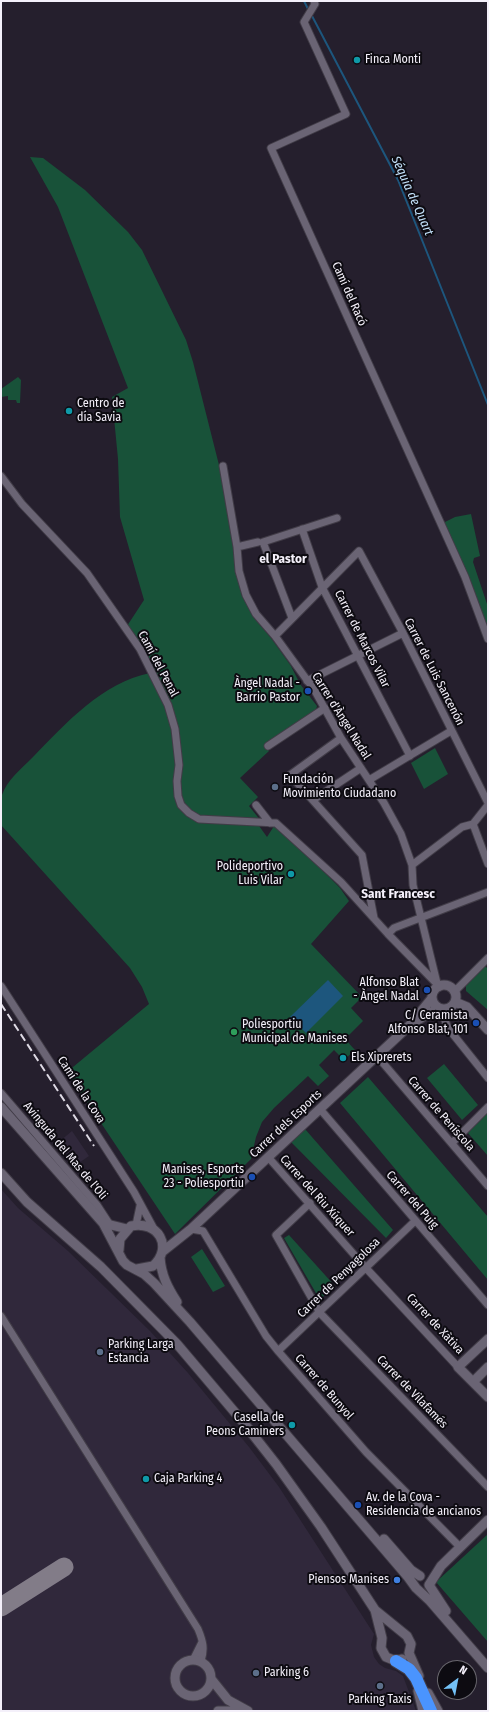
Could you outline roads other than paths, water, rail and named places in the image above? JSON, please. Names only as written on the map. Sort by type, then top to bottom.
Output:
[{"type":"highway","points":[[396,1661],[409,1669],[416,1678],[431,1711]]},
{"type":"main road","points":[[438,985],[448,986],[454,992],[455,1002],[449,1008],[441,1008],[433,1002],[432,998],[438,985]]},
{"type":"main road","name":"Carrer dels Esports","points":[[161,1255],[191,1229],[410,1025],[432,998]]},
{"type":"main road","points":[[455,1002],[467,1007],[488,1030]]},
{"type":"main road","name":"Carrer dels Esports","points":[[410,1025],[441,1008]]},
{"type":"main road","points":[[1,1107],[107,1224],[120,1256],[127,1265],[137,1269],[154,1283],[190,1322],[317,1468],[417,1588],[488,1668]]},
{"type":"main road","points":[[1,1173],[26,1202],[101,1266],[187,1356],[243,1422],[276,1464],[321,1527],[375,1610],[407,1636],[411,1644],[409,1653],[403,1659],[396,1661],[386,1658],[380,1648],[382,1638],[375,1610]]},
{"type":"main road","points":[[107,1224],[127,1229]]},
{"type":"main road","points":[[119,1252],[120,1239],[127,1229],[136,1225],[145,1225],[154,1229],[161,1238],[162,1243],[161,1269],[164,1280],[190,1322]]},
{"type":"main road","points":[[161,1238],[178,1239]]},
{"type":"main road","points":[[137,1269],[153,1266],[161,1255]]},
{"type":"main road","points":[[458,1367],[488,1339]]},
{"type":"main road","name":"Carrer de Xàtiva","points":[[458,1367],[488,1397]]},
{"type":"main road","points":[[473,1382],[488,1367]]},
{"type":"main road","points":[[317,1468],[355,1506],[411,1570],[426,1578],[440,1602],[488,1661]]},
{"type":"main road","points":[[417,1588],[426,1590],[441,1566],[488,1520]]},
{"type":"main road","points":[[417,1588],[415,1580],[441,1566]]},
{"type":"main road","points":[[382,1638],[389,1632],[399,1631]]},
{"type":"main road","points":[[409,1653],[415,1669],[438,1711]]},
{"type":"main road","points":[[212,1680],[201,1694],[185,1695],[178,1689],[176,1672],[180,1666],[197,1661],[208,1668],[212,1680],[228,1700],[248,1711]]},
{"type":"main road","points":[[416,1678],[423,1711]]},
{"type":"main road","points":[[218,1711],[236,1711]]},
{"type":"street","name":"Camí del Racó","points":[[315,2],[304,22],[346,114],[271,148],[465,577],[488,639]]},
{"type":"street","name":"Carrer d'Àngel Nadal","points":[[223,466],[239,571],[246,595],[256,614],[275,636],[325,708],[341,738],[384,803],[401,834],[412,865],[413,885],[438,985]]},
{"type":"street","name":"Camí del Penal","points":[[1,476],[22,504],[87,573],[140,649],[168,705],[175,729],[179,765],[177,782],[178,796],[181,805],[189,813],[199,819],[273,823]]},
{"type":"street","points":[[236,547],[261,542],[337,518]]},
{"type":"street","name":"Carrer de Marcos Vilar","points":[[302,529],[322,587],[410,756]]},
{"type":"street","points":[[261,542],[292,618]]},
{"type":"street","name":"Carrer de Luis Sancenón","points":[[322,587],[359,551],[403,633],[488,804]]},
{"type":"street","points":[[275,636],[322,587]]},
{"type":"street","points":[[307,681],[403,633]]},
{"type":"street","points":[[268,746],[325,708]]},
{"type":"street","points":[[369,780],[451,731]]},
{"type":"street","points":[[341,738],[290,775],[362,855],[374,919]]},
{"type":"street","points":[[313,800],[361,768]]},
{"type":"street","points":[[412,865],[462,827],[473,824],[488,804]]},
{"type":"street","points":[[256,805],[273,823],[341,882],[388,934],[438,985]]},
{"type":"street","points":[[473,824],[488,864]]},
{"type":"street","points":[[388,934],[394,928],[421,919],[488,892]]},
{"type":"street","points":[[454,992],[488,958]]},
{"type":"street","name":"Camí de la Cova","points":[[1,986],[134,1192],[140,1206],[154,1229]]},
{"type":"street","points":[[441,1008],[448,1028],[488,1078]]},
{"type":"street","name":"Carrer de Peníscola","points":[[377,1056],[488,1186]]},
{"type":"street","name":"Avinguda del Mas de l'Oli","points":[[1,1093],[97,1205],[107,1224]]},
{"type":"street","points":[[452,1142],[488,1107]]},
{"type":"street","name":"Carrer del Puig","points":[[320,1109],[488,1305]]},
{"type":"street","name":"Carrer del Riu Xúquer","points":[[268,1157],[365,1267]]},
{"type":"street","name":"Carrer de Vilafamés","points":[[310,1203],[276,1235],[320,1313],[488,1487]]},
{"type":"street","points":[[136,1225],[140,1206]]},
{"type":"street","name":"Carrer de Penyagolosa","points":[[278,1351],[320,1313],[365,1267],[415,1221]]},
{"type":"street","name":"Carrer de Bunyol","points":[[191,1229],[203,1231],[266,1336],[278,1351],[366,1452],[460,1547]]},
{"type":"street","name":"Carrer de Xàtiva","points":[[365,1267],[458,1367]]},
{"type":"street","points":[[1,1316],[198,1629],[203,1640],[204,1651],[197,1661]]},
{"type":"water","points":[[328,980],[343,996],[306,1033],[290,1017]]},
{"type":"waterway","name":"Séquia de Quart","points":[[304,1],[309,11]]},
{"type":"waterway","name":"Séquia de Quart","points":[[311,14],[398,180],[488,405]]},
{"type":"railway","points":[[1,1004],[94,1146]]},
{"type":"place","name":"Finca Monti","points":[[357,60]]},
{"type":"place","name":"Centro de día Savia","points":[[69,411]]},
{"type":"place","name":"Àngel Nadal - Barrio Pastor","points":[[308,691]]},
{"type":"place","name":"Fundación Movimiento Ciudadano","points":[[275,787]]},
{"type":"place","name":"Polideportivo Luis Vilar","points":[[291,874]]},
{"type":"place","name":"Alfonso Blat - Àngel Nadal","points":[[427,990]]},
{"type":"place","name":"C/ Ceramista Alfonso Blat, 101","points":[[476,1023]]},
{"type":"place","name":"Poliesportiu Municipal de Manises","points":[[234,1032]]},
{"type":"place","name":"Els Xiprerets","points":[[343,1058]]},
{"type":"place","name":"Manises, Esports 23 - Poliesportiu","points":[[252,1177]]},
{"type":"place","name":"Parking Larga Estancia","points":[[100,1352]]},
{"type":"place","name":"Casella de Peons Caminers","points":[[292,1425]]},
{"type":"place","name":"Caja Parking 4","points":[[146,1479]]},
{"type":"place","name":"Av. de la Cova - Residencia de ancianos","points":[[358,1505]]},
{"type":"place","name":"Piensos Manises","points":[[397,1580]]},
{"type":"place","name":"Parking 6","points":[[256,1673]]},
{"type":"place","name":"Parking Taxis","points":[[380,1686]]},
{"type":"district","name":"el Pastor","points":[[283,559]]},
{"type":"district","name":"Sant Francesc","points":[[398,894]]}]
